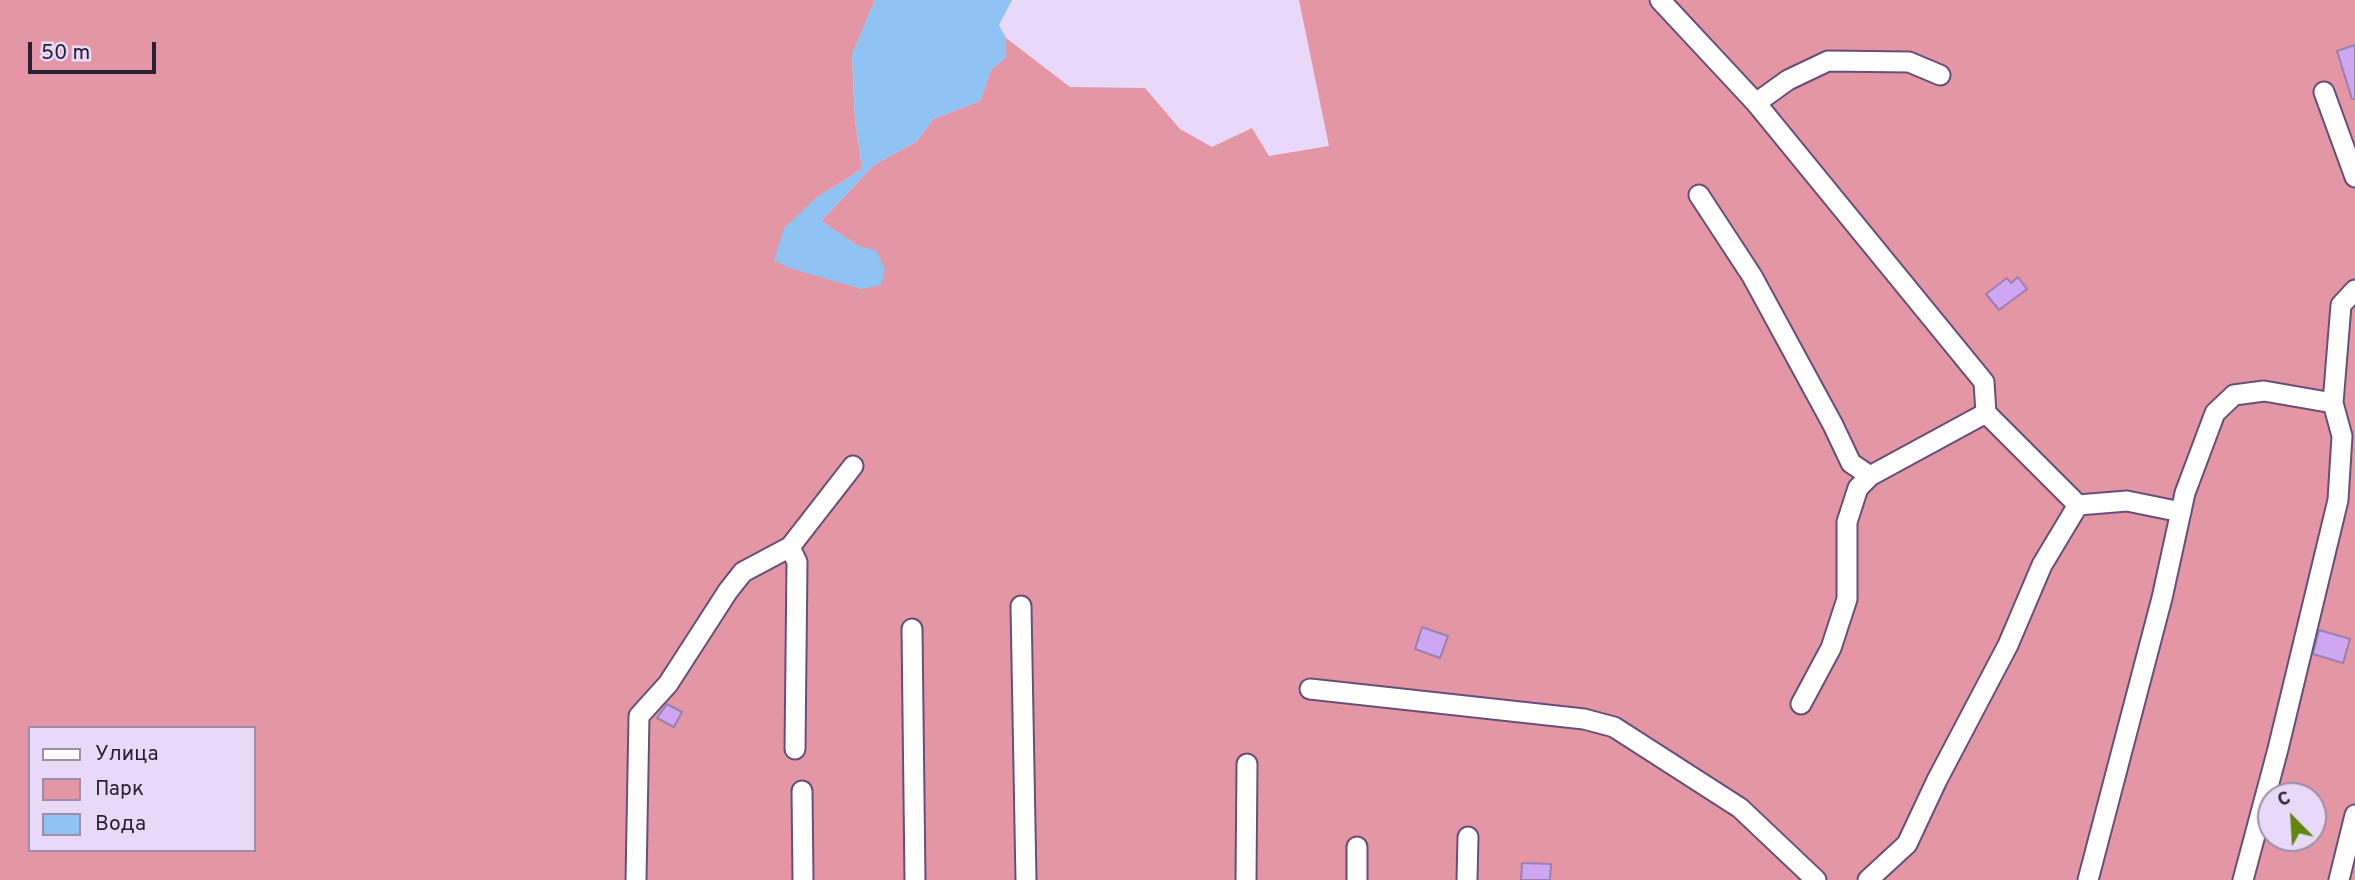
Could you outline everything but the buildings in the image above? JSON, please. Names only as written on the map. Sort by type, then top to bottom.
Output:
[{"type":"street","points":[[1660,0],[1756,103],[1984,382],[1986,413],[2078,505],[2127,501],[2181,512]]},
{"type":"street","points":[[1756,103],[1788,80],[1828,61],[1909,62],[1940,75]]},
{"type":"street","points":[[2324,92],[2355,177]]},
{"type":"street","points":[[1699,195],[1752,276],[1827,413],[1851,463],[1870,476]]},
{"type":"street","points":[[2242,880],[2278,749],[2338,500],[2342,436],[2348,428],[2333,403],[2341,305],[2355,290]]},
{"type":"street","points":[[2088,880],[2159,612],[2185,493],[2215,413],[2234,395],[2264,391],[2333,403]]},
{"type":"street","points":[[1801,704],[1830,648],[1847,599],[1847,522],[1858,488],[1870,476],[1986,413]]},
{"type":"street","points":[[636,880],[639,716],[668,684],[743,572],[790,547],[853,466]]},
{"type":"street","points":[[1868,880],[1907,844],[1937,780],[2008,645],[2042,565],[2078,505]]},
{"type":"street","points":[[790,547],[797,562],[795,748]]},
{"type":"street","points":[[1021,606],[1026,880]]},
{"type":"street","points":[[912,629],[915,880]]},
{"type":"street","points":[[1310,689],[1584,719],[1614,727],[1740,808],[1816,880]]},
{"type":"street","points":[[1246,880],[1247,764]]},
{"type":"street","points":[[802,791],[803,880]]},
{"type":"street","points":[[2339,880],[2355,815]]},
{"type":"street","points":[[1468,837],[1468,880]]},
{"type":"street","points":[[1357,847],[1357,880]]},
{"type":"green space","points":[[0,0],[875,0],[852,55],[855,120],[862,169],[816,198],[829,279],[862,289],[858,246],[821,221],[874,165],[917,141],[933,119],[980,101],[991,70],[1006,57],[1006,38],[1070,87],[1145,88],[1180,129],[1212,147],[1252,128],[1269,156],[1329,146],[1299,0],[2355,0],[2355,880],[0,880]]},
{"type":"water","points":[[875,0],[1012,0],[999,25],[1006,38],[1006,57],[991,70],[980,101],[933,119],[917,141],[874,165],[821,221],[858,246],[876,250],[885,270],[881,285],[862,289],[789,268],[774,260],[784,228],[816,198],[862,169],[855,120],[852,54]]}]
